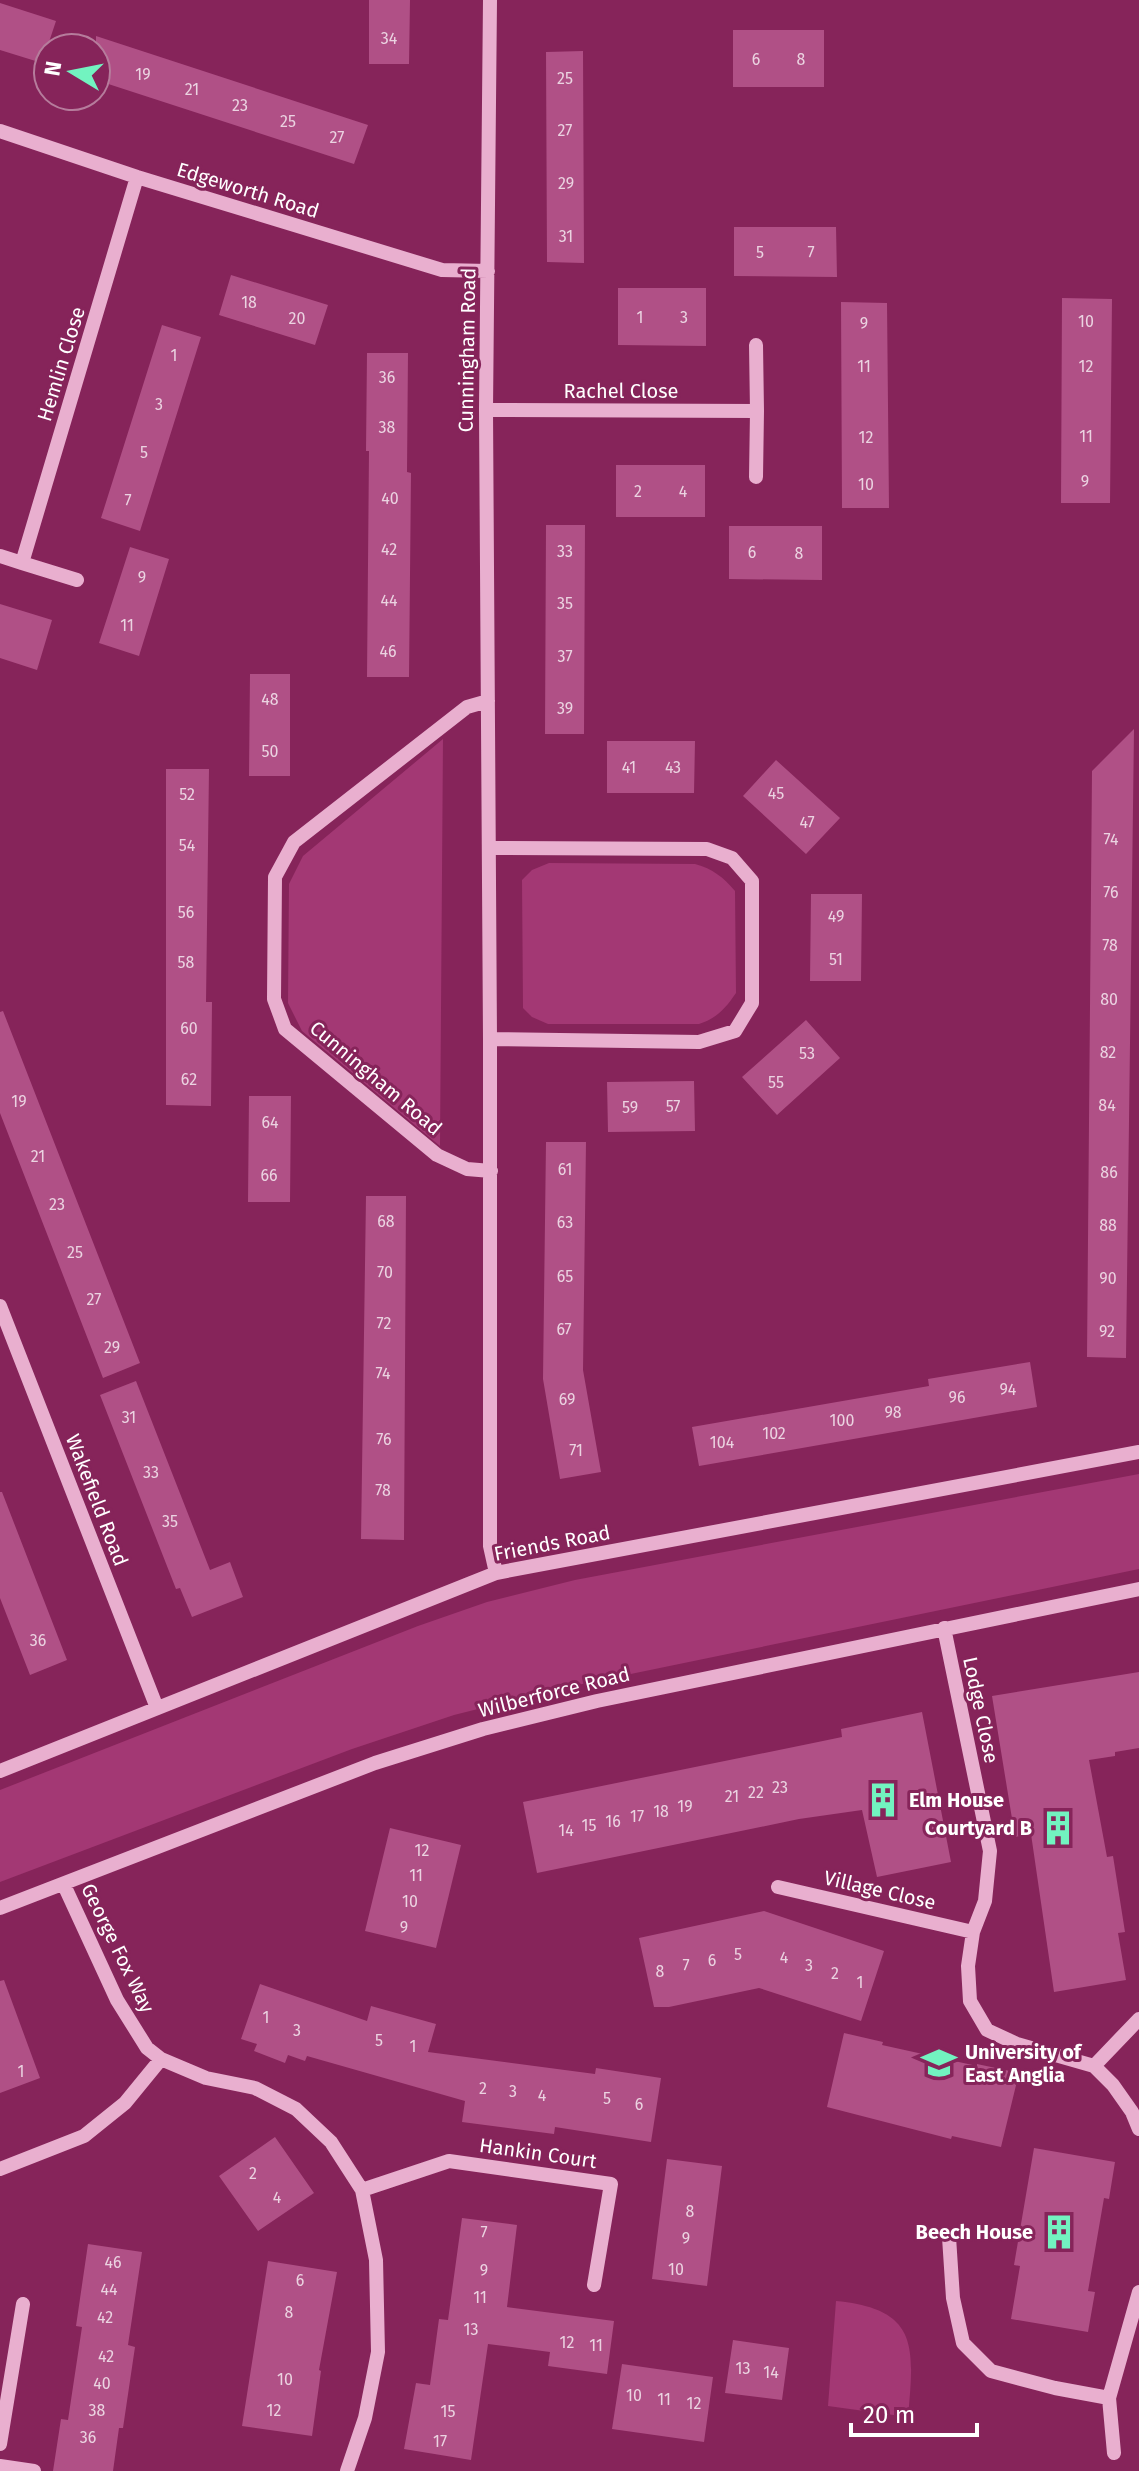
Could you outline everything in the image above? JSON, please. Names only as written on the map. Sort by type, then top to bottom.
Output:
[{"type":"street","name":"Cunningham Road","points":[[490,0],[486,410],[490,848],[490,1546],[496,1573]]},
{"type":"street","name":"Edgeworth Road","points":[[0,131],[137,177],[442,270],[488,271]]},
{"type":"street","name":"Hemlin Close","points":[[22,563],[137,177]]},
{"type":"street","points":[[756,345],[756,477]]},
{"type":"street","name":"Rachel Close","points":[[486,410],[757,411]]},
{"type":"street","points":[[0,556],[77,580]]},
{"type":"street","name":"Cunningham Road","points":[[488,701],[467,707],[294,842],[275,877],[274,999],[285,1029],[437,1155],[467,1169],[491,1171]]},
{"type":"street","points":[[490,848],[707,849],[732,858],[752,881],[752,1003],[735,1031],[699,1042],[490,1039]]},
{"type":"street","name":"Wakefield Road","points":[[0,1306],[157,1708]]},
{"type":"street","name":"Friends Road","points":[[0,1771],[496,1573],[1139,1452]]},
{"type":"street","name":"Wilberforce Road","points":[[0,1908],[375,1763],[483,1729],[597,1701],[1139,1589]]},
{"type":"street","name":"Lodge Close","points":[[944,1628],[990,1851],[985,1901],[973,1932],[968,1966],[970,2001],[987,2030],[1017,2044],[1094,2066]]},
{"type":"street","name":"George Fox Way","points":[[64,1885],[117,2000],[147,2048],[161,2059],[206,2078],[255,2088],[296,2109],[331,2142],[362,2190],[376,2260],[378,2352],[365,2418],[347,2471]]},
{"type":"street","name":"Village Close","points":[[778,1887],[973,1932]]},
{"type":"street","points":[[1139,2019],[1094,2066],[1113,2085],[1132,2112],[1139,2129]]},
{"type":"street","points":[[0,2169],[84,2136],[125,2103],[161,2059]]},
{"type":"street","name":"Hankin Court","points":[[362,2190],[449,2161],[611,2184],[594,2285]]},
{"type":"street","points":[[949,2237],[953,2298],[963,2343],[991,2371],[1109,2398]]},
{"type":"street","points":[[1114,2453],[1109,2398],[1139,2292]]},
{"type":"street","points":[[0,2444],[23,2304]]},
{"type":"street","points":[[0,2466],[34,2471]]},
{"type":"shaded area","points":[[443,739],[440,1146],[302,1031],[288,1003],[289,884],[303,856]]},
{"type":"shaded area","points":[[549,863],[695,864],[717,874],[735,891],[736,993],[732,999],[716,1016],[699,1024],[548,1024],[532,1017],[523,1008],[522,880],[532,870]]},
{"type":"shaded area","points":[[1139,1474],[1139,1569],[558,1689],[454,1715],[352,1749],[0,1882],[0,1790],[418,1626],[487,1602],[575,1580]]},
{"type":"shaded area","points":[[836,2301],[863,2305],[884,2313],[897,2323],[906,2336],[911,2371],[908,2417],[828,2406]]},
{"type":"building","points":[[369,0],[410,0],[409,64],[369,64]]},
{"type":"building","points":[[0,3],[56,21],[52,32],[32,32],[32,60],[0,50]]},
{"type":"building","points":[[733,30],[824,30],[824,87],[733,87]]},
{"type":"building","points":[[112,41],[368,125],[354,164],[112,85]]},
{"type":"building","points":[[583,51],[584,263],[547,262],[546,52]]},
{"type":"building","points":[[734,227],[836,227],[837,277],[734,276]]},
{"type":"building","points":[[231,275],[328,305],[315,345],[219,315]]},
{"type":"building","points":[[618,288],[706,288],[706,346],[618,345]]},
{"type":"building","points":[[1062,298],[1112,299],[1110,503],[1061,503]]},
{"type":"building","points":[[841,302],[887,303],[889,508],[842,508]]},
{"type":"building","points":[[162,325],[201,337],[140,531],[101,518]]},
{"type":"building","points":[[367,353],[408,353],[407,472],[411,473],[409,677],[367,677]]},
{"type":"building","points":[[616,465],[705,465],[705,517],[616,517]]},
{"type":"building","points":[[546,525],[585,525],[584,734],[545,734]]},
{"type":"building","points":[[729,526],[822,526],[822,580],[729,579]]},
{"type":"building","points":[[130,547],[169,559],[139,656],[99,643]]},
{"type":"building","points":[[0,604],[52,620],[37,670],[0,658]]},
{"type":"building","points":[[250,674],[290,674],[290,776],[249,776]]},
{"type":"building","points":[[1134,729],[1126,1358],[1087,1357],[1092,771]]},
{"type":"building","points":[[607,741],[695,741],[694,793],[607,793]]},
{"type":"building","points":[[776,760],[840,818],[806,854],[743,796]]},
{"type":"building","points":[[166,769],[209,769],[206,1002],[212,1002],[211,1106],[166,1105]]},
{"type":"building","points":[[811,894],[862,894],[861,981],[810,981]]},
{"type":"building","points":[[3,1011],[140,1363],[103,1378],[0,1113],[0,1012]]},
{"type":"building","points":[[806,1020],[840,1058],[777,1115],[742,1077]]},
{"type":"building","points":[[694,1081],[695,1131],[608,1132],[607,1082]]},
{"type":"building","points":[[249,1096],[291,1096],[290,1202],[248,1202]]},
{"type":"building","points":[[546,1142],[586,1142],[583,1370],[601,1472],[560,1479],[543,1379]]},
{"type":"building","points":[[366,1196],[406,1196],[404,1540],[361,1539]]},
{"type":"building","points":[[1030,1362],[1037,1407],[699,1466],[692,1427],[929,1386],[928,1379]]},
{"type":"building","points":[[136,1381],[210,1570],[230,1562],[243,1597],[192,1617],[180,1588],[176,1589],[100,1395]]},
{"type":"building","points":[[0,1492],[67,1660],[30,1675],[0,1598]]},
{"type":"building","name":"Courtyard B","points":[[1139,1672],[1139,1748],[1089,1760],[1107,1857],[1113,1856],[1125,1932],[1118,1933],[1126,1980],[1054,1992],[1031,1834],[1015,1837],[992,1696]]},
{"type":"building","points":[[922,1712],[951,1862],[877,1877],[862,1810],[799,1819],[537,1873],[523,1802],[842,1737],[841,1729]]},
{"type":"building","points":[[390,1828],[461,1845],[436,1948],[365,1931]]},
{"type":"building","points":[[764,1911],[884,1951],[861,2021],[759,1988],[669,2007],[654,2007],[639,1938]]},
{"type":"building","points":[[4,1980],[40,2078],[0,2093],[0,1981]]},
{"type":"building","points":[[260,1984],[367,2021],[371,2006],[436,2024],[428,2052],[595,2074],[596,2068],[661,2078],[651,2142],[555,2127],[554,2134],[462,2122],[465,2101],[307,2056],[305,2061],[288,2055],[285,2063],[254,2051],[257,2044],[241,2039]]},
{"type":"building","points":[[844,2033],[883,2042],[882,2045],[1019,2073],[1001,2147],[952,2136],[951,2139],[827,2107]]},
{"type":"building","points":[[275,2137],[314,2193],[258,2231],[219,2176]]},
{"type":"building","name":"Beech House","points":[[1034,2148],[1115,2162],[1109,2199],[1104,2198],[1088,2291],[1095,2292],[1088,2332],[1011,2319],[1020,2266],[1014,2265]]},
{"type":"building","points":[[667,2159],[722,2166],[707,2286],[652,2279]]},
{"type":"building","points":[[462,2218],[517,2225],[507,2307],[614,2321],[607,2374],[548,2366],[550,2352],[488,2344],[471,2460],[404,2449],[416,2383],[430,2385],[439,2319],[448,2320]]},
{"type":"building","points":[[88,2244],[142,2252],[128,2345],[135,2347],[123,2428],[119,2428],[113,2471],[53,2471],[61,2419],[68,2420],[82,2327],[76,2326]]},
{"type":"building","points":[[268,2261],[337,2272],[319,2370],[312,2436],[242,2426]]},
{"type":"building","points":[[733,2340],[789,2348],[782,2400],[725,2393]]},
{"type":"building","points":[[622,2364],[713,2377],[704,2442],[612,2429]]},
{"type":"place","name":"Elm House","points":[[883,1800]]},
{"type":"place","name":"Courtyard B","points":[[1058,1828]]},
{"type":"place","name":"University of East Anglia","points":[[939,2063]]},
{"type":"place","name":"Beech House","points":[[1059,2232]]}]
